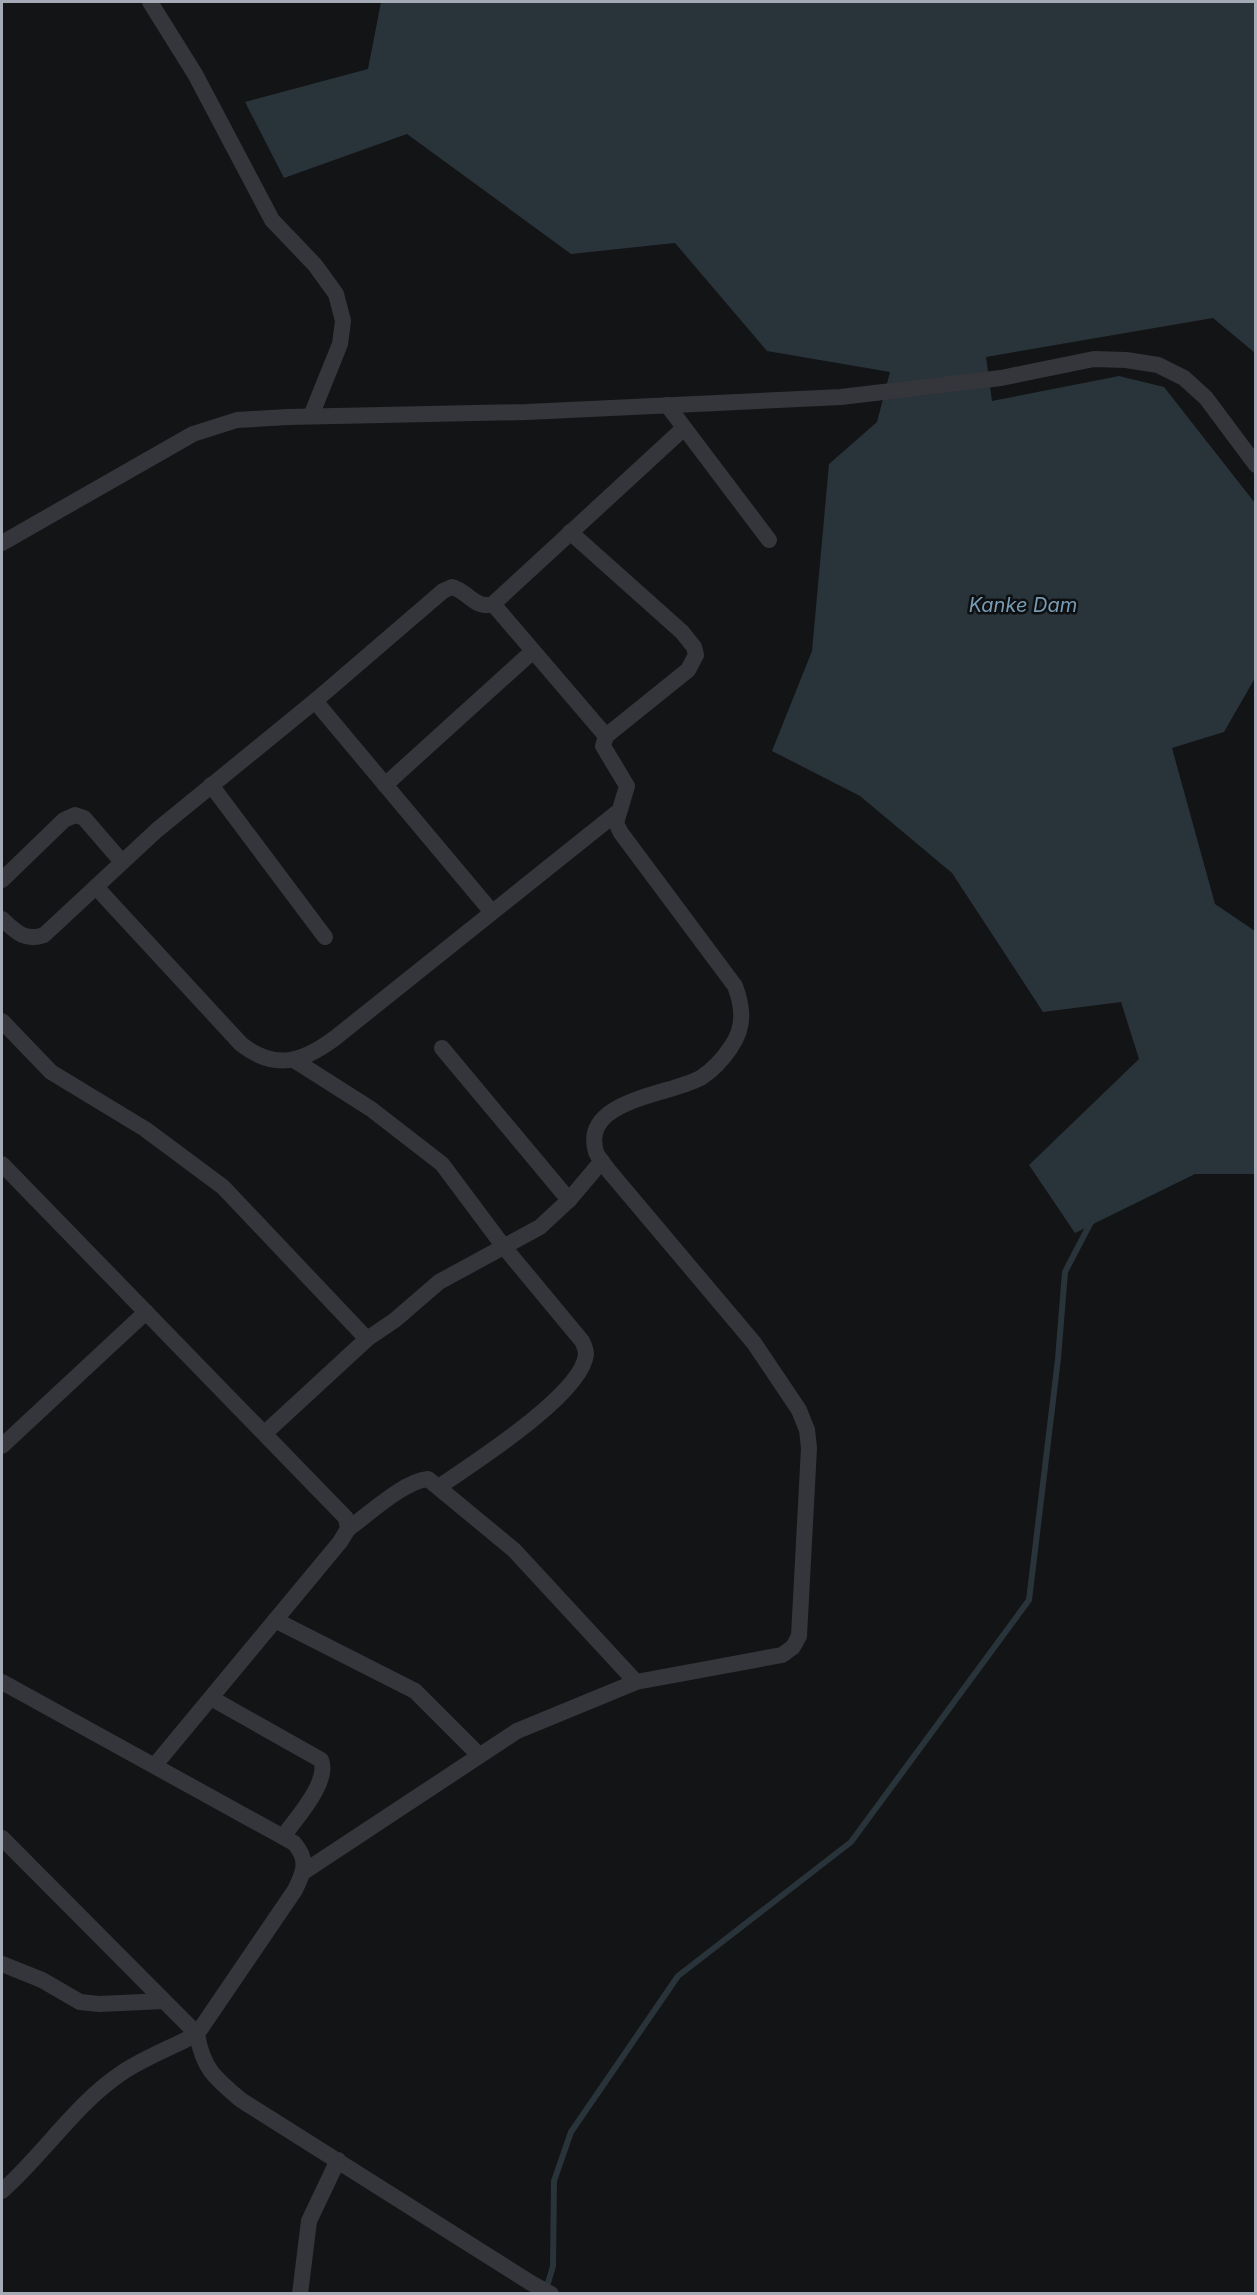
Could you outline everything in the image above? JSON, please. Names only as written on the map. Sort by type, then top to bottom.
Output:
[{"type":"street","points":[[150,2],[195,74],[272,220],[315,265],[336,294],[343,321],[340,344],[311,416]]},
{"type":"street","points":[[2,543],[192,434],[237,420],[311,416],[527,412],[841,397],[1001,378],[1094,360],[1126,360],[1158,365],[1184,378],[1206,398],[1256,465]]},
{"type":"street","points":[[667,405],[768,540]]},
{"type":"street","points":[[2,919],[20,935],[33,939],[44,935],[122,862],[210,785],[315,701],[443,591],[452,587],[461,589],[477,604],[485,607],[493,604],[684,428]]},
{"type":"street","points":[[2,2191],[30,2167],[108,2084],[124,2072],[197,2034],[305,1871],[517,1731],[636,1682],[782,1654],[793,1647],[799,1636],[809,1448],[807,1430],[799,1410],[754,1343],[597,1153],[595,1139],[597,1126],[604,1119],[625,1104],[701,1078],[721,1061],[735,1042],[742,1019],[742,1004],[735,986],[621,833],[616,823],[627,786],[603,746],[606,736],[688,670],[696,655],[694,647],[682,632],[570,532]]},
{"type":"street","points":[[493,604],[606,736]]},
{"type":"street","points":[[385,785],[533,651]]},
{"type":"street","points":[[315,701],[491,911]]},
{"type":"street","points":[[210,785],[325,937]]},
{"type":"street","points":[[96,886],[218,1022],[241,1044],[256,1056],[274,1061],[294,1060],[316,1052],[335,1038],[491,911],[619,811]]},
{"type":"street","points":[[2,880],[64,820],[75,815],[84,818],[122,862]]},
{"type":"street","points":[[2,1022],[51,1072],[146,1129],[223,1187],[367,1339]]},
{"type":"street","points":[[442,1048],[569,1200]]},
{"type":"street","points":[[294,1060],[371,1110],[442,1164],[504,1247],[582,1341],[586,1352],[584,1363],[574,1378],[522,1429],[440,1486]]},
{"type":"street","points":[[265,1433],[367,1339],[395,1320],[439,1282],[540,1227],[569,1200],[602,1161]]},
{"type":"street","points":[[2,1164],[346,1518],[348,1529]]},
{"type":"street","points":[[2,1446],[146,1312]]},
{"type":"street","points":[[155,1765],[348,1529],[419,1480],[428,1479],[440,1486],[514,1550],[636,1682]]},
{"type":"street","points":[[275,1620],[415,1691],[479,1755]]},
{"type":"street","points":[[2,1682],[294,1843],[303,1854],[305,1871]]},
{"type":"street","points":[[211,1698],[321,1760],[325,1770],[321,1782],[283,1837]]},
{"type":"street","points":[[2,1838],[197,2034],[201,2058],[217,2079],[241,2100],[551,2294]]},
{"type":"street","points":[[2,1964],[42,1980],[80,2002],[99,2004],[164,2001]]},
{"type":"street","points":[[300,2294],[309,2221],[338,2160]]},
{"type":"water","name":"Kanke Dam","points":[[381,2],[1255,2],[1255,353],[1213,318],[986,357],[992,401],[1119,376],[1164,387],[1255,503],[1255,678],[1224,732],[1172,748],[1215,904],[1255,931],[1255,1174],[1195,1174],[1075,1233],[1029,1165],[1139,1059],[1121,1002],[1043,1012],[952,873],[860,796],[772,751],[812,651],[829,464],[877,422],[890,372],[767,351],[675,243],[571,254],[407,134],[284,178],[245,102],[368,69]]},
{"type":"waterway","points":[[546,2290],[553,2266],[554,2181],[571,2132],[678,1976],[851,1842],[1029,1600],[1058,1359],[1065,1272],[1092,1220]]}]
